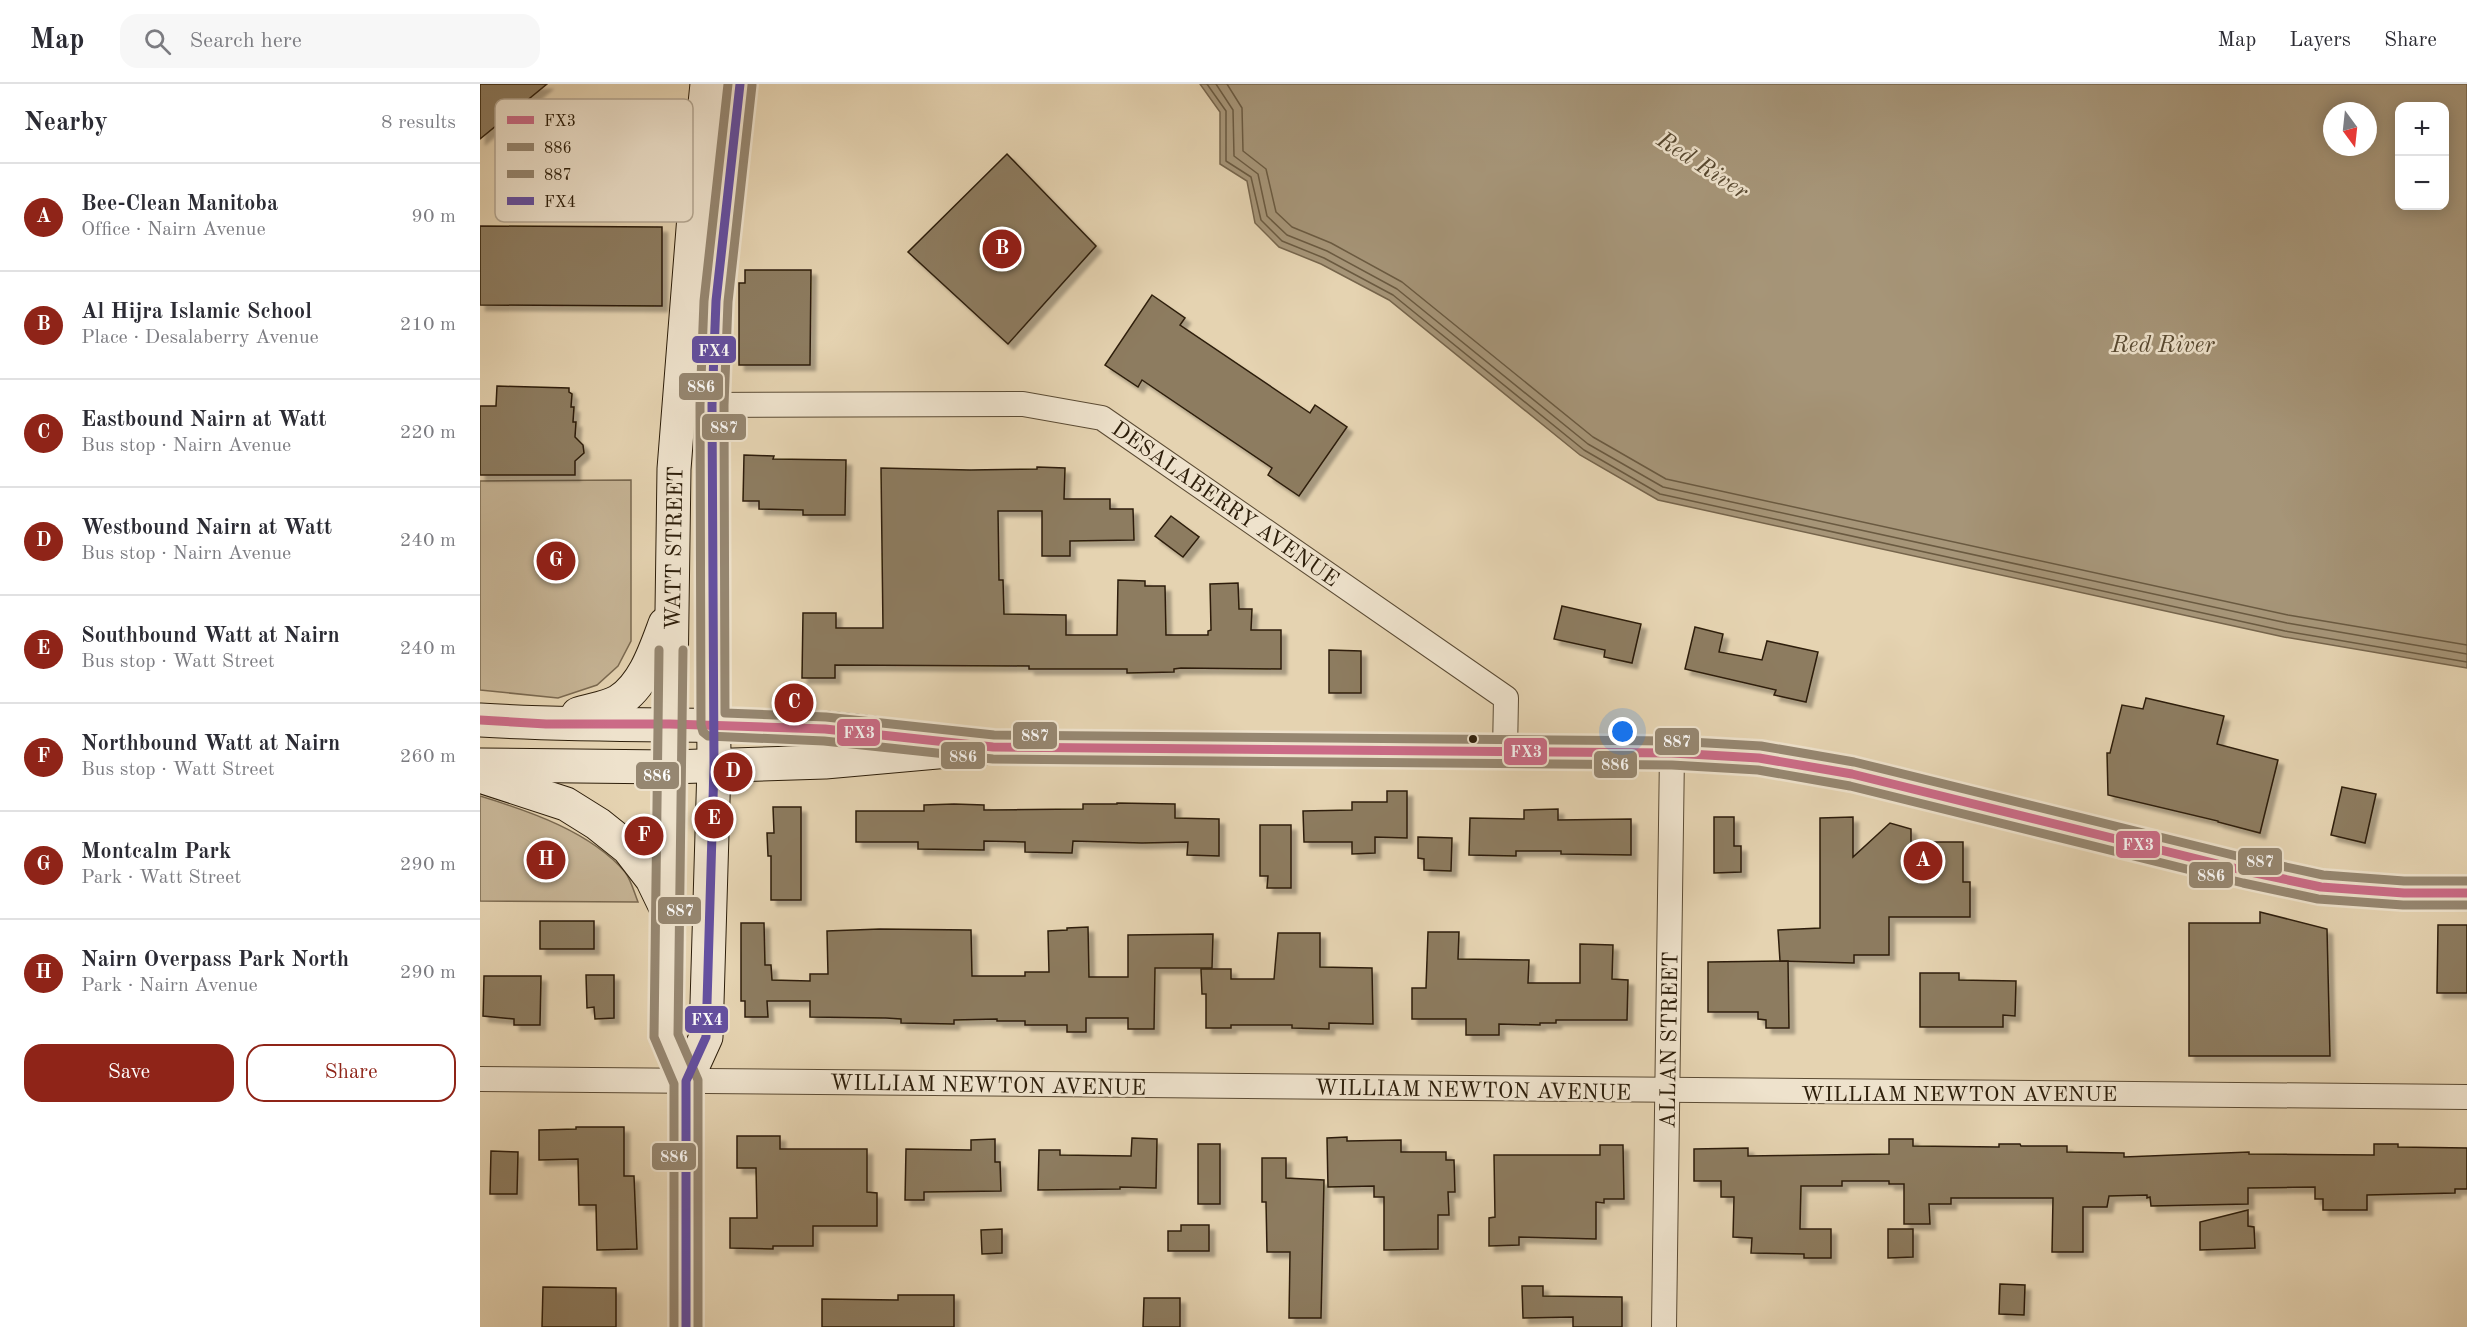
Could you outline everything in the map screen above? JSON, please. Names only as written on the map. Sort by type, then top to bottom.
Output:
[{"type":"main road","name":"WATT STREET","points":[[686,1081],[666,1037],[674,469],[707,84]]},
{"type":"main road","name":"WATT STREET","points":[[686,1327],[686,1081],[706,1037],[714,766],[712,405],[716,301],[740,84]]},
{"type":"main road","points":[[546,724],[618,702],[649,665],[672,606]]},
{"type":"main road","points":[[480,720],[546,724],[670,724],[825,729],[993,747]]},
{"type":"main road","points":[[480,765],[714,766],[825,762],[993,747],[1672,753],[1759,758],[1852,774],[2321,887],[2404,893],[2467,893]]},
{"type":"main road","points":[[480,776],[566,804],[598,824],[628,848],[652,879],[668,913]]},
{"type":"street","name":"DESALABERRY AVENUE","points":[[679,405],[1023,404],[1102,418],[1506,698],[1505,751]]},
{"type":"street","name":"ALLAN STREET","points":[[1664,1327],[1672,753]]},
{"type":"street","name":"WILLIAM NEWTON AVENUE","points":[[480,1080],[2467,1097]]},
{"type":"shaded area","points":[[631,480],[631,641],[618,666],[597,685],[558,698],[480,690],[480,481]]},
{"type":"shaded area","points":[[480,796],[538,816],[595,845],[625,872],[638,902],[480,901]]},
{"type":"water","name":"Red River","points":[[1200,84],[2467,84],[2467,668],[2284,637],[1658,500],[1580,455],[1389,300],[1321,264],[1279,247],[1255,223],[1247,181],[1220,164],[1220,112]]},
{"type":"building","points":[[480,84],[547,84],[529,99],[495,99],[495,127],[480,139]]},
{"type":"building","points":[[1007,154],[1096,246],[1008,344],[908,252]]},
{"type":"building","points":[[480,226],[662,227],[662,306],[480,305]]},
{"type":"building","points":[[745,270],[811,270],[810,365],[739,365],[739,283],[745,283]]},
{"type":"building","points":[[1152,295],[1185,318],[1180,325],[1310,413],[1315,405],[1347,427],[1299,496],[1268,475],[1272,468],[1142,380],[1138,387],[1105,365]]},
{"type":"building","points":[[497,386],[569,388],[572,394],[571,407],[574,407],[573,422],[576,422],[575,437],[583,445],[584,453],[575,461],[575,475],[480,475],[480,406],[496,406]]},
{"type":"building","points":[[744,455],[774,456],[773,459],[846,460],[845,515],[803,515],[803,510],[759,509],[759,501],[743,501]]},
{"type":"building","points":[[1037,467],[1065,468],[1064,499],[1110,499],[1110,509],[1133,509],[1134,540],[1070,541],[1070,556],[1042,556],[1042,511],[998,511],[999,580],[1003,580],[1004,614],[1066,615],[1066,635],[1117,635],[1118,580],[1145,581],[1145,586],[1165,586],[1166,635],[1208,635],[1208,631],[1211,630],[1210,584],[1238,583],[1239,609],[1252,609],[1251,630],[1281,630],[1281,669],[1181,668],[1174,669],[1174,672],[1127,673],[1127,669],[1029,669],[1029,666],[835,665],[835,678],[802,678],[803,613],[836,613],[836,628],[883,628],[881,468],[970,470],[1037,469]]},
{"type":"building","points":[[1171,516],[1199,537],[1183,557],[1155,536]]},
{"type":"building","points":[[1562,606],[1641,624],[1632,663],[1604,657],[1605,650],[1554,639]]},
{"type":"building","points":[[1695,627],[1723,634],[1719,652],[1762,660],[1767,641],[1818,652],[1806,702],[1774,695],[1776,690],[1685,669]]},
{"type":"building","points":[[1329,650],[1361,651],[1361,693],[1329,693]]},
{"type":"building","points":[[2146,698],[2224,716],[2217,744],[2278,760],[2260,833],[2108,795],[2107,753],[2110,753],[2122,705],[2143,709]]},
{"type":"building","points":[[2342,787],[2376,794],[2365,843],[2331,835]]},
{"type":"building","points":[[1387,791],[1407,791],[1407,838],[1375,837],[1375,853],[1352,854],[1352,842],[1304,842],[1303,811],[1352,810],[1352,802],[1387,802]]},
{"type":"building","points":[[954,804],[984,805],[984,810],[1083,809],[1083,804],[1175,804],[1175,818],[1219,819],[1219,856],[1187,855],[1188,842],[1073,841],[1072,853],[1025,852],[1025,842],[984,841],[984,850],[918,849],[918,842],[856,842],[856,811],[924,811],[924,805]]},
{"type":"building","points":[[773,807],[801,807],[801,900],[771,900],[771,856],[768,856],[767,833],[774,833]]},
{"type":"building","points":[[1558,809],[1558,820],[1631,819],[1631,855],[1516,851],[1516,856],[1469,855],[1470,818],[1524,819],[1524,810]]},
{"type":"building","points":[[1714,817],[1734,817],[1734,846],[1741,846],[1741,872],[1714,873]]},
{"type":"building","points":[[1853,817],[1853,857],[1890,823],[1911,829],[1911,842],[1963,842],[1963,882],[1970,882],[1970,917],[1889,917],[1889,955],[1854,955],[1854,963],[1780,961],[1778,930],[1820,928],[1820,818]]},
{"type":"building","points":[[1260,825],[1291,825],[1291,888],[1267,888],[1268,876],[1260,876]]},
{"type":"building","points":[[1418,837],[1452,838],[1451,871],[1424,870],[1424,859],[1418,858]]},
{"type":"building","points":[[2260,912],[2327,929],[2330,1056],[2189,1056],[2189,923],[2260,923]]},
{"type":"building","points":[[540,921],[594,921],[594,949],[540,949]]},
{"type":"building","points":[[741,923],[764,923],[765,965],[771,965],[772,980],[810,981],[810,974],[828,974],[827,931],[880,929],[971,930],[972,976],[1025,976],[1025,972],[1049,972],[1048,931],[1088,927],[1089,977],[1128,977],[1128,935],[1213,934],[1212,968],[1155,968],[1154,1029],[1128,1029],[1128,1018],[1086,1018],[1086,1032],[1067,1032],[1067,1025],[1025,1025],[1025,1021],[997,1021],[997,1019],[954,1020],[954,1024],[901,1023],[901,1019],[886,1018],[810,1017],[810,1001],[767,1001],[768,1017],[745,1017],[745,1001],[741,1001]]},
{"type":"building","points":[[2438,925],[2467,925],[2467,993],[2437,993]]},
{"type":"building","points":[[1428,932],[1459,932],[1458,959],[1529,960],[1528,983],[1580,983],[1580,944],[1613,945],[1612,979],[1628,980],[1627,1020],[1556,1020],[1556,1023],[1540,1023],[1540,1025],[1499,1024],[1499,1035],[1466,1035],[1466,1019],[1412,1019],[1412,988],[1426,988]]},
{"type":"building","points":[[1278,933],[1320,933],[1320,967],[1372,968],[1373,1024],[1329,1023],[1329,1029],[1292,1028],[1292,1025],[1231,1025],[1231,1028],[1206,1028],[1206,994],[1202,994],[1201,969],[1231,969],[1231,979],[1274,979]]},
{"type":"building","points":[[1788,961],[1789,1028],[1766,1028],[1766,1020],[1758,1019],[1758,1012],[1708,1012],[1708,962]]},
{"type":"building","points":[[1920,973],[1959,973],[1959,980],[2016,981],[2015,1016],[2003,1015],[2003,1027],[1920,1027]]},
{"type":"building","points":[[586,975],[614,975],[614,1018],[595,1019],[594,1007],[587,1008]]},
{"type":"building","points":[[484,976],[541,976],[540,1025],[514,1025],[514,1019],[483,1016]]},
{"type":"building","points":[[576,1127],[624,1127],[624,1176],[634,1176],[637,1249],[597,1250],[596,1205],[579,1205],[578,1159],[539,1160],[539,1130],[576,1129]]},
{"type":"building","points":[[737,1136],[780,1136],[780,1149],[867,1149],[867,1192],[877,1193],[877,1226],[813,1226],[813,1246],[773,1246],[773,1249],[730,1248],[730,1218],[757,1218],[756,1168],[737,1168]]},
{"type":"building","points":[[1347,1137],[1347,1141],[1401,1140],[1401,1152],[1446,1152],[1446,1160],[1454,1160],[1455,1192],[1448,1192],[1449,1215],[1438,1215],[1438,1249],[1384,1250],[1384,1197],[1374,1197],[1374,1186],[1328,1187],[1327,1138]]},
{"type":"building","points":[[1132,1138],[1157,1139],[1156,1188],[1038,1190],[1039,1150],[1060,1150],[1060,1155],[1131,1156]]},
{"type":"building","points":[[995,1139],[995,1162],[1000,1162],[1001,1191],[924,1192],[924,1200],[905,1200],[906,1149],[971,1150],[971,1140]]},
{"type":"building","points":[[1889,1139],[1913,1139],[1913,1146],[1999,1147],[1999,1144],[2020,1144],[2021,1146],[2067,1146],[2067,1152],[2124,1153],[2124,1157],[2249,1152],[2249,1154],[2374,1155],[2374,1144],[2398,1144],[2398,1147],[2467,1148],[2467,1189],[2455,1189],[2455,1193],[2367,1195],[2367,1210],[2323,1210],[2323,1199],[2315,1199],[2315,1187],[2248,1188],[2248,1204],[2151,1206],[2150,1197],[2147,1198],[2147,1195],[2109,1196],[2107,1207],[2083,1207],[2083,1252],[2052,1252],[2053,1198],[1951,1198],[1951,1204],[1929,1204],[1930,1224],[1904,1224],[1904,1184],[1889,1184],[1889,1181],[1842,1181],[1842,1186],[1801,1186],[1800,1229],[1831,1229],[1831,1258],[1804,1258],[1804,1254],[1751,1253],[1752,1238],[1733,1237],[1734,1197],[1721,1197],[1721,1181],[1694,1181],[1694,1149],[1748,1148],[1748,1156],[1889,1154]]},
{"type":"building","points":[[1198,1144],[1220,1144],[1220,1204],[1198,1204]]},
{"type":"building","points":[[1600,1145],[1623,1145],[1624,1199],[1604,1199],[1604,1203],[1596,1202],[1596,1239],[1519,1237],[1519,1245],[1489,1246],[1489,1218],[1495,1217],[1494,1155],[1600,1155]]},
{"type":"building","points":[[491,1151],[518,1152],[517,1194],[490,1194]]},
{"type":"building","points":[[1262,1158],[1286,1158],[1286,1178],[1324,1180],[1321,1318],[1289,1318],[1290,1252],[1267,1252],[1266,1202],[1262,1202]]},
{"type":"building","points":[[2248,1210],[2248,1226],[2254,1227],[2255,1248],[2200,1250],[2200,1222]]},
{"type":"building","points":[[1181,1225],[1209,1225],[1209,1251],[1168,1251],[1168,1231],[1181,1231]]},
{"type":"building","points":[[1002,1229],[1002,1253],[982,1254],[981,1230]]},
{"type":"building","points":[[1888,1229],[1913,1229],[1913,1257],[1888,1258]]},
{"type":"building","points":[[2000,1284],[2025,1285],[2024,1315],[1999,1314]]},
{"type":"building","points":[[1522,1286],[1543,1286],[1543,1296],[1622,1297],[1622,1327],[1573,1327],[1573,1317],[1523,1318]]},
{"type":"building","points":[[543,1287],[616,1288],[616,1327],[542,1327]]},
{"type":"building","points":[[898,1295],[954,1295],[954,1327],[822,1327],[822,1299],[898,1300]]},
{"type":"building","points":[[1144,1298],[1180,1298],[1180,1327],[1143,1327]]},
{"type":"transit line","name":"886","points":[[728,84],[704,301],[700,405],[701,725],[703,732],[708,736],[824,741],[993,759],[1672,765],[1758,770],[1850,786],[2243,883],[2318,899],[2403,905],[2467,905]]},
{"type":"transit line","name":"FX4","points":[[686,1327],[686,1081],[706,1037],[714,766],[712,405],[716,301],[740,84]]},
{"type":"transit line","name":"887","points":[[752,85],[728,302],[724,405],[725,713],[826,717],[994,735],[1672,741],[1761,746],[1854,762],[2323,875],[2404,881],[2467,881]]},
{"type":"transit line","name":"886","points":[[659,650],[654,1037],[674,1084],[674,1327]]},
{"type":"transit line","name":"887","points":[[683,650],[678,1034],[698,1080],[698,1327]]},
{"type":"transit line","name":"FX3","points":[[480,720],[546,724],[670,724],[825,729],[993,747],[1672,753],[1759,758],[1852,774],[2246,871],[2321,887],[2404,893],[2467,893]]},
{"type":"place","name":"Al Hijra Islamic School","points":[[1002,249]]},
{"type":"place","name":"Montcalm Park","points":[[556,561]]},
{"type":"place","name":"Eastbound Nairn at Watt","points":[[794,703]]},
{"type":"place","name":"Westbound Nairn at Watt","points":[[733,772]]},
{"type":"place","name":"Southbound Watt at Nairn","points":[[714,819]]},
{"type":"place","name":"Northbound Watt at Nairn","points":[[644,836]]},
{"type":"place","name":"Nairn Overpass Park North","points":[[546,860]]},
{"type":"place","name":"Bee-Clean Manitoba","points":[[1923,861]]}]
